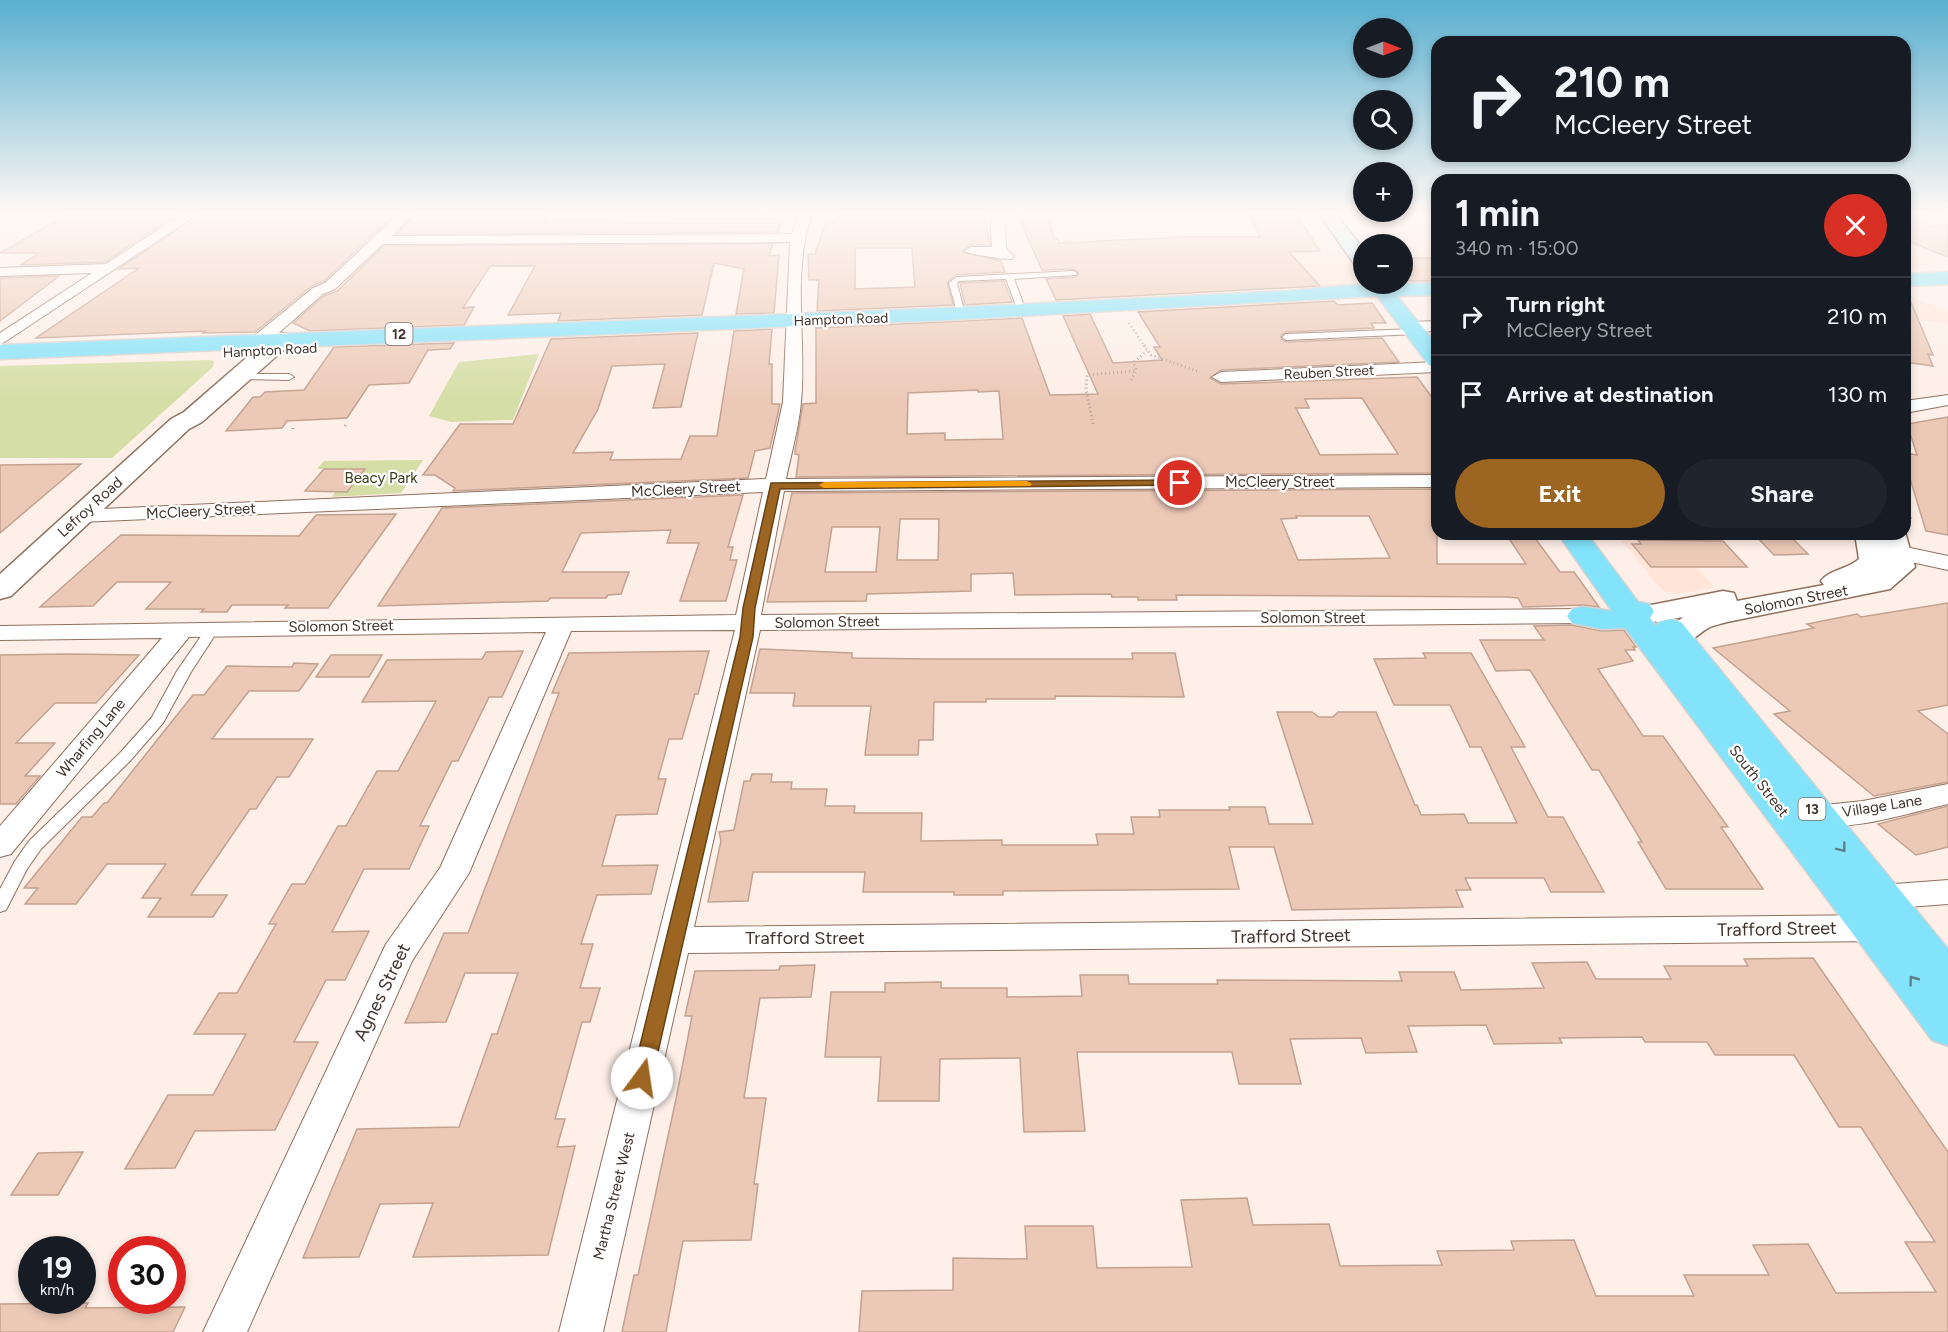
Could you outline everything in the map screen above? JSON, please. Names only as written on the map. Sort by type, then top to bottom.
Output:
[{"type":"main road","points":[[1911,280],[1940,279]]},
{"type":"main road","points":[[1911,286],[1940,279]]},
{"type":"main road","name":"Hampton Road","points":[[1413,290],[1431,289]]},
{"type":"main road","name":"Hampton Road","points":[[1413,293],[1431,295]]},
{"type":"main road","name":"Hampton Road","points":[[0,352],[503,338],[538,331],[961,314],[1287,297],[1310,300],[1359,294]]},
{"type":"main road","points":[[1394,294],[1425,330],[1431,345]]},
{"type":"main road","name":"Hampton Road","points":[[0,360],[265,345]]},
{"type":"main road","name":"South Street","points":[[1576,540],[1628,615],[1774,800],[1948,981]]},
{"type":"main road","name":"South Street","points":[[1595,540],[1628,615],[1816,815],[1887,918],[1948,1026]]},
{"type":"street","points":[[0,340],[95,276]]},
{"type":"street","name":"Lefroy Road","points":[[180,424],[179,418],[190,405],[332,291],[330,285],[340,276]]},
{"type":"street","name":"Martha Street West","points":[[581,1332],[747,637],[747,623],[792,402],[796,276]]},
{"type":"street","name":"Lefroy Road","points":[[0,590],[180,424],[194,417],[240,376],[265,345]]},
{"type":"street","name":"Reuben Street","points":[[1221,377],[1431,367]]},
{"type":"street","points":[[1911,405],[1948,400]]},
{"type":"street","name":"McCleery Street","points":[[80,516],[775,485],[1431,481]]},
{"type":"street","name":"Solomon Street","points":[[0,633],[562,624],[1628,615],[1698,621],[1721,614],[1879,583],[1900,567],[1882,542]]},
{"type":"street","name":"Solomon Street","points":[[1882,542],[1948,563]]},
{"type":"street","name":"Agnes Street","points":[[225,1332],[398,954],[453,873],[562,624]]},
{"type":"street","name":"Wharfing Lane","points":[[0,846],[182,630]]},
{"type":"street","name":"Village Lane","points":[[1816,815],[1863,812],[1948,794]]},
{"type":"street","name":"Trafford Street","points":[[676,940],[1264,936],[1887,918],[1948,892]]},
{"type":"lane","points":[[961,314],[953,283],[957,279],[1023,276]]},
{"type":"lane","points":[[1010,277],[1022,311]]},
{"type":"lane","points":[[1286,337],[1425,330]]},
{"type":"lane","points":[[240,376],[288,377]]},
{"type":"lane","points":[[0,905],[21,865],[35,845],[125,758],[158,720],[184,671],[213,629]]},
{"type":"path","points":[[1118,306],[1147,351],[1162,356],[1180,367],[1221,377]]},
{"type":"path","points":[[1131,380],[1136,371],[1134,362],[1147,351]]},
{"type":"path","points":[[1094,424],[1086,389],[1087,375],[1136,371]]},
{"type":"shaded area","points":[[1259,276],[1353,276],[1353,283],[1269,289]]},
{"type":"shaded area","points":[[1413,276],[1431,276],[1431,282],[1413,278]]},
{"type":"shaded area","points":[[1911,297],[1948,312],[1948,324],[1911,319]]},
{"type":"shaded area","points":[[1621,540],[1673,540],[1714,587],[1676,594],[1662,590]]},
{"type":"green space","points":[[539,354],[513,420],[451,422],[429,416],[459,362]]},
{"type":"green space","points":[[214,361],[213,367],[112,458],[0,458],[0,366]]},
{"type":"green space","name":"Beacy Park","points":[[423,460],[401,493],[332,497],[337,489],[350,489],[365,469],[317,469],[324,461]]},
{"type":"building","points":[[54,276],[59,276],[0,321],[0,278]]},
{"type":"building","points":[[127,276],[329,276],[312,286],[255,332],[203,333],[205,331],[36,338]]},
{"type":"building","points":[[352,276],[483,276],[463,308],[474,307],[464,325],[310,331],[293,323],[324,296],[337,291]]},
{"type":"building","points":[[529,276],[711,276],[702,315],[558,321],[561,313],[508,315]]},
{"type":"building","points":[[743,276],[777,276],[774,313],[736,314]]},
{"type":"building","points":[[809,276],[855,276],[855,289],[915,287],[914,276],[955,276],[947,282],[953,305],[817,311],[819,280],[809,280]]},
{"type":"building","points":[[1311,276],[1320,286],[1056,300],[1046,279]]},
{"type":"building","points":[[1413,276],[1431,276],[1431,281],[1413,281]]},
{"type":"building","points":[[1004,281],[1012,302],[965,305],[960,283]]},
{"type":"building","points":[[1334,301],[1338,305],[1372,303],[1386,323],[1371,323],[1374,328],[1286,332],[1281,335],[1281,339],[1286,342],[1382,338],[1399,362],[1221,370],[1210,378],[1221,384],[1417,377],[1431,396],[1431,473],[796,477],[799,455],[795,454],[795,451],[803,404],[816,403],[816,328],[1022,318],[1050,395],[1098,394],[1063,316],[1090,314],[1113,363],[1162,360],[1154,347],[1160,347],[1138,312]],"holes":[[[978,390],[978,392],[999,391],[1003,439],[945,440],[945,433],[907,434],[908,393]],[[1362,398],[1398,454],[1320,455],[1296,408],[1309,408],[1305,399]]]},
{"type":"building","points":[[1911,302],[1933,355],[1928,354],[1933,366],[1911,363]]},
{"type":"building","points":[[772,329],[769,364],[772,364],[772,404],[780,404],[770,448],[755,451],[748,478],[453,491],[455,488],[435,475],[423,475],[460,424],[513,424],[551,339],[698,333],[681,407],[653,408],[665,364],[612,366],[598,409],[573,453],[613,452],[610,460],[681,459],[690,436],[717,436],[734,331]]},
{"type":"building","points":[[454,343],[450,349],[428,350],[409,383],[369,385],[347,418],[287,421],[282,428],[226,431],[253,397],[260,397],[265,392],[304,390],[334,347]]},
{"type":"building","points":[[1948,417],[1948,535],[1926,531],[1911,482],[1911,454],[1917,455],[1911,436],[1911,423]]},
{"type":"building","points":[[81,464],[0,533],[0,465]]},
{"type":"building","points":[[324,469],[365,469],[347,492],[305,491]]},
{"type":"building","points":[[1431,489],[1431,540],[1437,540],[1437,564],[1526,564],[1510,540],[1536,540],[1560,572],[1574,572],[1599,607],[1583,605],[1523,607],[1518,598],[1507,597],[1176,595],[1177,600],[1138,600],[1138,597],[1112,597],[1111,594],[1015,595],[1013,573],[971,574],[971,591],[867,594],[866,601],[767,602],[792,493]],"holes":[[[1296,516],[1369,516],[1390,558],[1298,560],[1281,519],[1297,518]],[[900,519],[939,519],[938,560],[897,560]],[[832,527],[880,527],[876,572],[825,572]]]},
{"type":"building","points":[[743,495],[728,547],[733,547],[730,560],[737,560],[726,601],[680,601],[699,543],[667,543],[671,530],[581,533],[562,572],[629,572],[621,594],[608,595],[606,598],[550,598],[548,601],[378,606],[442,508]]},
{"type":"building","points":[[396,514],[328,608],[232,605],[227,612],[201,612],[204,609],[146,609],[171,582],[117,582],[93,606],[40,607],[121,535],[299,536],[316,515]]},
{"type":"building","points":[[1638,540],[1723,541],[1747,567],[1651,567],[1632,544],[1641,544]]},
{"type":"building","points":[[1760,540],[1794,540],[1808,554],[1774,555]]},
{"type":"building","points":[[1948,603],[1948,705],[1918,711],[1948,734],[1948,782],[1874,796],[1774,714],[1790,711],[1713,648],[1814,628],[1807,624],[1857,614],[1861,617]]},
{"type":"building","points":[[1572,625],[1602,631],[1624,630],[1636,647],[1633,647],[1635,650],[1625,650],[1633,661],[1598,669],[1643,736],[1663,736],[1728,827],[1721,827],[1763,889],[1666,889],[1638,842],[1642,842],[1599,770],[1592,770],[1530,670],[1496,671],[1480,640],[1544,640],[1534,626]]},
{"type":"building","points":[[760,649],[852,653],[852,658],[930,659],[1133,659],[1132,653],[1175,653],[1184,697],[1055,696],[1055,699],[934,702],[933,740],[919,740],[918,755],[865,755],[871,706],[793,706],[795,693],[750,693]]},
{"type":"building","points":[[523,651],[502,697],[489,697],[458,761],[452,761],[420,826],[429,826],[409,869],[364,869],[332,932],[369,931],[345,980],[326,980],[294,1042],[318,1042],[275,1130],[195,1131],[175,1168],[125,1169],[168,1095],[213,1095],[246,1034],[194,1034],[219,993],[237,993],[276,924],[269,924],[292,884],[305,884],[338,826],[346,826],[377,771],[398,771],[436,701],[362,702],[387,660],[482,659],[486,652]]},
{"type":"building","points":[[709,651],[698,694],[695,694],[682,739],[669,739],[658,779],[666,779],[657,814],[616,815],[602,866],[658,865],[651,894],[597,895],[581,944],[593,944],[580,988],[600,988],[590,1022],[582,1022],[555,1119],[565,1119],[557,1147],[575,1146],[548,1255],[413,1257],[433,1203],[380,1204],[359,1257],[303,1258],[357,1129],[459,1127],[492,1034],[497,1034],[518,973],[465,973],[446,1022],[405,1023],[444,933],[468,933],[559,693],[552,693],[569,653]]},
{"type":"building","points":[[1423,653],[1471,653],[1525,747],[1511,747],[1548,817],[1563,817],[1604,892],[1551,892],[1544,878],[1465,878],[1471,890],[1456,890],[1463,907],[1292,910],[1274,847],[1229,847],[1239,889],[1003,891],[1003,895],[954,895],[954,892],[863,892],[865,872],[753,872],[748,901],[708,902],[721,841],[719,832],[734,830],[744,781],[750,781],[752,774],[772,774],[771,782],[792,782],[791,789],[827,789],[825,806],[855,806],[854,813],[922,813],[921,841],[1002,840],[1002,845],[1098,845],[1096,834],[1134,834],[1131,817],[1160,817],[1159,810],[1230,810],[1229,807],[1265,807],[1269,824],[1313,824],[1277,712],[1312,712],[1319,717],[1333,717],[1338,712],[1376,712],[1421,815],[1464,814],[1468,823],[1517,823],[1481,747],[1470,747],[1450,705],[1394,705],[1374,659],[1426,658]]},
{"type":"building","points":[[0,655],[139,655],[96,703],[55,703],[16,743],[55,743],[25,776],[40,776],[16,804],[0,804]]},
{"type":"building","points":[[331,655],[382,655],[369,677],[316,677]]},
{"type":"building","points":[[294,663],[318,664],[299,691],[249,691],[212,739],[313,739],[289,777],[277,777],[256,809],[250,809],[191,895],[227,895],[213,917],[148,917],[161,898],[142,898],[166,864],[107,864],[76,904],[25,904],[38,888],[24,888],[82,817],[92,817],[104,803],[107,803],[193,695],[204,695],[227,666],[292,667]]},
{"type":"building","points":[[1948,806],[1948,847],[1916,855],[1878,824]]},
{"type":"building","points":[[1813,958],[1948,1152],[1948,1332],[859,1332],[862,1291],[953,1290],[953,1258],[1027,1259],[1025,1226],[1093,1226],[1097,1268],[1192,1267],[1181,1200],[1247,1198],[1253,1225],[1329,1224],[1340,1266],[1442,1265],[1437,1251],[1514,1250],[1511,1241],[1574,1240],[1596,1296],[1694,1296],[1684,1275],[1769,1275],[1753,1245],[1808,1244],[1836,1293],[1936,1292],[1905,1242],[1935,1242],[1861,1127],[1839,1127],[1794,1055],[1715,1055],[1707,1042],[1645,1042],[1642,1037],[1559,1038],[1562,1043],[1494,1044],[1486,1025],[1408,1026],[1417,1052],[1366,1053],[1361,1038],[1290,1039],[1301,1084],[1239,1084],[1232,1052],[1077,1052],[1085,1131],[1024,1132],[1020,1058],[940,1059],[939,1101],[878,1101],[881,1057],[825,1057],[831,992],[885,992],[885,983],[941,982],[941,988],[1007,988],[1007,997],[1082,996],[1080,975],[1128,975],[1129,984],[1218,984],[1217,980],[1402,981],[1399,972],[1454,972],[1461,990],[1544,988],[1532,963],[1587,962],[1596,979],[1671,979],[1664,966],[1748,966],[1744,959]]},
{"type":"building","points":[[815,965],[811,997],[760,998],[744,1098],[766,1098],[754,1184],[758,1184],[751,1240],[683,1241],[666,1332],[622,1332],[634,1275],[638,1275],[676,1099],[692,1016],[685,1016],[695,971],[779,970],[780,966]]},
{"type":"building","points":[[83,1152],[58,1195],[11,1195],[38,1153]]},
{"type":"building","points":[[0,1304],[18,1304],[18,1314],[96,1314],[96,1308],[108,1308],[108,1314],[182,1314],[173,1332],[0,1332]]},
{"type":"slow traffic","points":[[824,485],[1027,484]]},
{"type":"route","points":[[642,1078],[747,637],[749,608],[775,485],[1180,483]]}]
